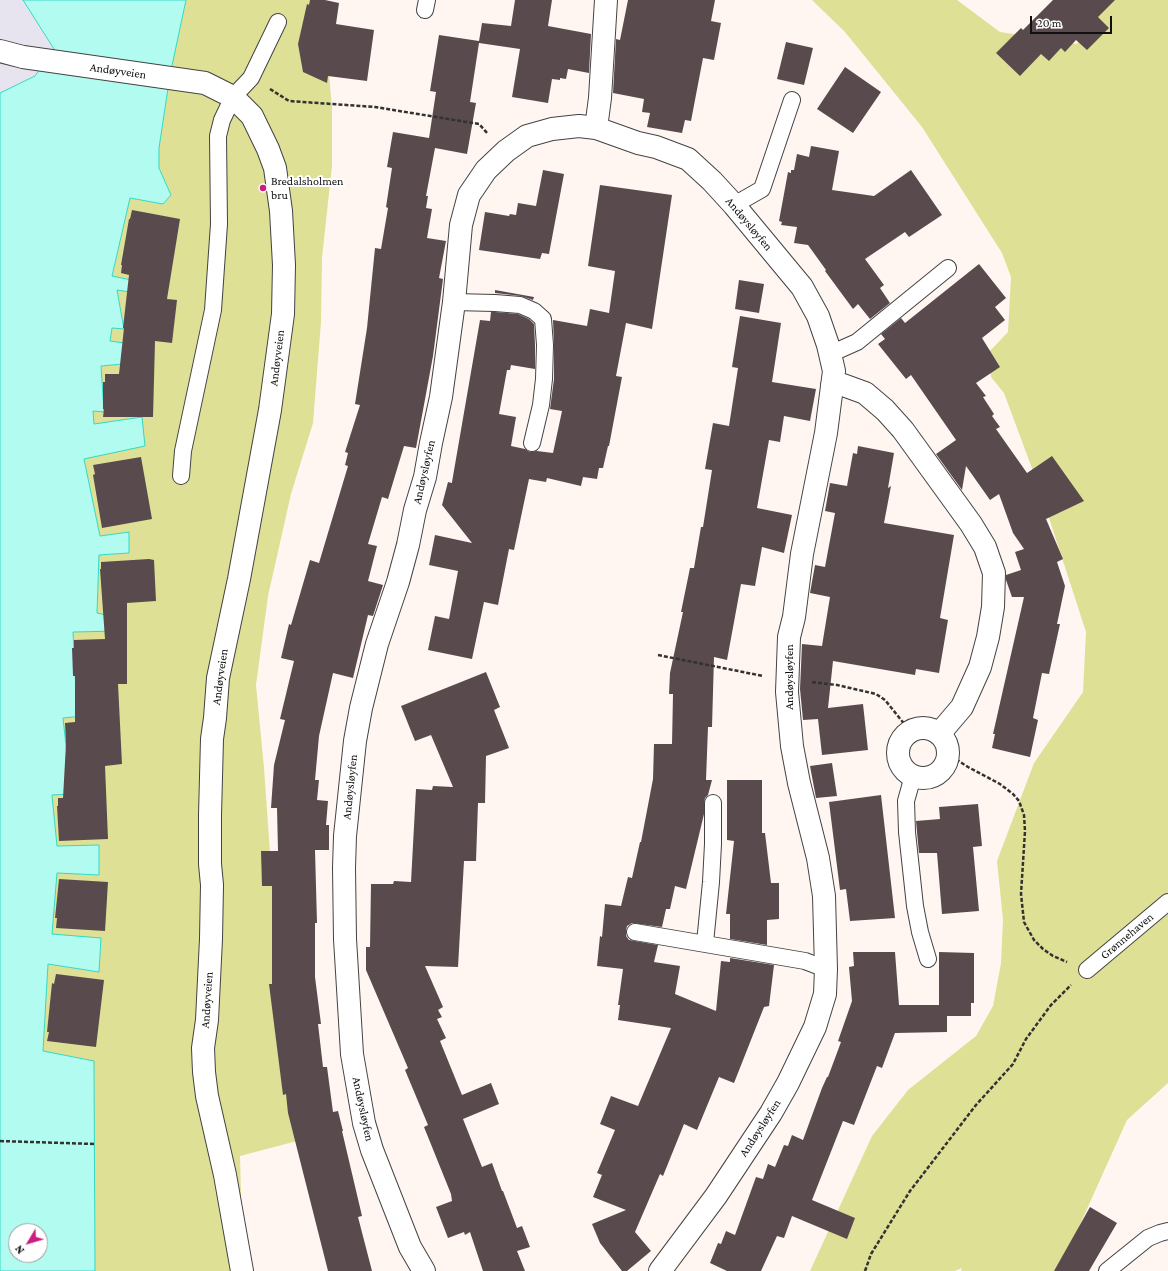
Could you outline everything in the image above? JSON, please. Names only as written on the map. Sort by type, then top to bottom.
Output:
[{"type":"street","points":[[596,128],[600,98],[606,0]]},
{"type":"street","name":"Andøyveien","points":[[0,51],[23,57],[205,83],[233,97],[252,116],[276,168],[282,211],[284,265],[283,314],[272,402],[239,579],[218,678],[212,739],[210,815],[210,864],[212,885],[211,940],[207,1020],[203,1048],[204,1072],[207,1096],[225,1176],[242,1271]]},
{"type":"street","name":"Andøysløyfen","points":[[424,1271],[410,1246],[372,1150],[364,1123],[352,1054],[345,939],[344,855],[355,741],[377,644],[398,582],[408,545],[415,510],[425,477],[430,442],[441,397],[454,302],[461,225],[470,195],[486,170],[506,151],[527,136],[552,128],[579,126],[596,128],[688,159],[712,180],[802,287],[818,316],[828,345],[834,371],[826,433],[802,554],[794,617],[789,637],[787,692],[792,746],[799,783],[818,858],[824,896],[826,969],[825,994],[815,1028],[788,1083],[771,1113],[716,1196],[660,1271]]},
{"type":"street","points":[[832,385],[843,385],[865,393],[885,410],[903,430],[971,524],[985,547],[994,573],[993,607],[988,637],[980,667],[943,744]]},
{"type":"street","points":[[925,728],[932,730],[943,744],[946,761],[936,774],[920,778],[912,776],[901,765],[898,758],[900,742],[910,731],[925,728]]},
{"type":"lane","points":[[182,476],[183,451],[213,310],[219,224],[218,136],[222,120],[233,97],[251,78],[278,22]]},
{"type":"lane","points":[[734,205],[762,189],[792,100]]},
{"type":"lane","points":[[830,354],[857,342],[948,268]]},
{"type":"lane","points":[[454,302],[495,303],[520,306],[534,311],[543,319],[545,345],[544,379],[541,405],[532,443]]},
{"type":"lane","points":[[912,776],[906,801],[907,832],[915,906],[920,932],[928,959]]},
{"type":"lane","points":[[705,943],[712,860],[713,802]]},
{"type":"lane","name":"Grønnehaven","points":[[1087,970],[1168,902]]},
{"type":"lane","points":[[635,932],[805,961],[826,969]]},
{"type":"lane","points":[[1107,1270],[1148,1238],[1168,1231]]},
{"type":"path","points":[[251,78],[289,101],[375,107],[479,124],[506,151]]},
{"type":"path","points":[[658,655],[788,680],[837,685],[876,694],[885,700],[910,731]]},
{"type":"path","points":[[865,1271],[871,1254],[910,1191],[976,1105],[1013,1064],[1026,1039],[1051,1005],[1087,970],[1062,961],[1043,949],[1034,940],[1024,922],[1021,894],[1024,815],[1019,801],[1013,794],[1000,784],[968,767],[943,744]]},
{"type":"path","points":[[0,1142],[94,1144]]},
{"type":"shaded area","points":[[0,0],[23,0],[54,49],[35,76],[0,93]]},
{"type":"green space","points":[[186,0],[326,0],[324,19],[332,108],[332,166],[322,258],[321,322],[313,423],[291,494],[268,596],[256,685],[271,867],[297,1141],[240,1156],[243,1271],[95,1271],[94,1061],[43,1051],[48,964],[99,972],[101,938],[52,935],[57,873],[99,875],[99,845],[57,846],[52,795],[68,764],[63,718],[94,715],[76,693],[73,632],[119,631],[123,619],[97,613],[99,555],[129,553],[129,532],[100,536],[84,459],[141,417],[94,424],[93,411],[104,411],[101,366],[144,362],[138,346],[110,342],[112,328],[124,328],[117,289],[149,295],[150,284],[112,277],[130,198],[163,204],[171,195],[159,168],[159,148],[170,75]]},
{"type":"green space","points":[[812,0],[957,0],[1000,32],[1077,44],[1097,0],[1168,0],[1168,1083],[1127,1120],[1059,1271],[961,1271],[962,1268],[955,1271],[810,1271],[872,1136],[908,1090],[976,1036],[993,1006],[1001,963],[1003,920],[997,861],[1034,763],[1083,692],[1086,632],[1040,490],[1004,393],[991,377],[988,353],[1008,332],[1011,277],[1002,253],[922,127],[845,32]]},
{"type":"water","points":[[23,0],[186,0],[170,75],[159,148],[159,168],[171,195],[163,204],[130,198],[112,276],[151,284],[149,295],[117,290],[124,329],[112,328],[110,341],[138,345],[145,362],[101,366],[104,412],[93,411],[94,424],[142,417],[145,446],[84,459],[100,536],[129,532],[129,553],[99,555],[97,613],[123,619],[119,631],[73,632],[76,693],[94,715],[63,718],[68,764],[93,793],[52,795],[57,846],[99,845],[99,875],[57,873],[52,934],[101,938],[99,972],[48,964],[43,1051],[94,1061],[95,1271],[0,1271],[0,93],[35,76],[54,49]]},
{"type":"building","points":[[310,0],[325,0],[339,3],[336,24],[374,30],[367,81],[328,76],[327,83],[303,72],[298,44],[307,4],[309,5]]},
{"type":"building","points":[[515,0],[552,0],[548,26],[591,34],[589,73],[568,69],[566,79],[552,79],[548,103],[512,97],[520,49],[479,43],[470,102],[476,103],[467,154],[435,148],[426,196],[428,196],[426,208],[432,209],[427,238],[446,241],[439,278],[443,279],[433,356],[416,448],[404,446],[388,499],[382,497],[368,544],[377,546],[368,581],[383,585],[373,616],[368,615],[353,678],[333,673],[319,736],[315,780],[319,780],[317,800],[328,801],[326,825],[329,825],[329,850],[315,850],[317,923],[315,923],[315,977],[321,1024],[318,1024],[323,1067],[327,1067],[333,1112],[338,1111],[343,1131],[362,1216],[358,1217],[372,1271],[328,1271],[288,1113],[286,1094],[283,1095],[269,984],[272,984],[272,886],[262,886],[261,851],[278,851],[277,808],[271,808],[274,765],[285,720],[280,719],[294,661],[281,658],[289,624],[291,625],[310,560],[319,563],[348,466],[345,465],[348,453],[345,452],[360,405],[355,404],[367,328],[375,248],[381,249],[388,208],[386,207],[392,168],[387,167],[393,132],[429,138],[436,92],[430,91],[439,35],[479,41],[482,23],[511,26]]},
{"type":"building","points":[[628,0],[715,0],[711,21],[721,23],[714,60],[703,58],[691,121],[685,120],[682,133],[647,127],[650,113],[642,112],[644,99],[613,93],[616,39],[620,40]]},
{"type":"building","points":[[1053,0],[1115,0],[1098,17],[1109,28],[1087,50],[1076,40],[1065,52],[1061,48],[1049,61],[1041,54],[1020,76],[996,53],[1021,28],[1023,30]]},
{"type":"building","points":[[786,42],[813,48],[804,85],[777,79]]},
{"type":"building","points":[[845,67],[881,92],[853,133],[817,109]]},
{"type":"building","points":[[811,146],[839,151],[832,190],[874,196],[911,170],[942,215],[909,237],[905,232],[865,259],[884,285],[880,288],[890,303],[870,319],[858,304],[853,309],[808,245],[794,243],[797,227],[781,225],[782,222],[779,221],[788,172],[791,173],[791,170],[794,170],[797,154],[809,157]]},
{"type":"building","points":[[543,170],[564,174],[549,254],[542,253],[540,259],[479,250],[485,212],[509,216],[510,214],[516,215],[518,203],[536,206]]},
{"type":"building","points":[[600,185],[672,195],[652,329],[626,323],[616,376],[622,377],[609,446],[603,468],[599,468],[597,479],[583,477],[581,486],[547,478],[546,482],[529,479],[514,550],[509,549],[498,605],[484,602],[472,659],[428,650],[435,616],[449,619],[458,571],[429,565],[435,535],[472,543],[442,505],[448,482],[452,483],[480,320],[490,321],[491,312],[495,312],[518,314],[529,319],[534,324],[535,369],[511,365],[510,370],[507,370],[499,414],[516,417],[511,446],[525,449],[530,452],[537,451],[553,453],[562,411],[550,409],[554,379],[553,320],[587,326],[590,309],[609,313],[615,271],[588,266]]},
{"type":"building","points":[[132,210],[180,219],[167,299],[177,300],[172,343],[155,341],[153,417],[103,417],[103,382],[105,382],[105,374],[119,374],[129,275],[121,273],[121,265]]},
{"type":"building","points":[[979,264],[1006,298],[995,307],[1005,320],[982,338],[1000,367],[976,383],[986,396],[983,397],[994,414],[992,416],[1000,427],[996,429],[1027,473],[1052,456],[1084,501],[1046,519],[1063,559],[1057,562],[1065,586],[1057,624],[1060,624],[1049,674],[1042,673],[1033,718],[1038,720],[1030,757],[992,748],[995,734],[993,734],[1024,597],[1012,597],[1006,580],[1006,575],[1021,570],[1015,552],[1024,549],[1013,533],[999,494],[990,500],[966,466],[962,490],[936,454],[956,440],[911,375],[906,379],[878,344],[885,339],[881,334],[901,318],[905,323]]},
{"type":"building","points":[[739,280],[764,284],[759,313],[735,309]]},
{"type":"building","points":[[495,290],[534,297],[533,300],[521,296],[495,293]]},
{"type":"building","points":[[740,316],[781,323],[772,382],[816,389],[810,421],[784,416],[780,442],[769,440],[757,508],[792,515],[784,553],[762,547],[755,586],[741,584],[727,660],[714,657],[712,727],[708,727],[706,780],[712,780],[708,795],[705,798],[704,814],[686,889],[675,886],[670,909],[666,909],[662,927],[632,923],[627,926],[626,936],[629,940],[658,945],[654,962],[680,966],[675,994],[716,1011],[721,961],[730,962],[730,958],[774,965],[769,1006],[764,1007],[734,1083],[719,1077],[697,1130],[684,1124],[663,1176],[660,1174],[635,1232],[651,1251],[627,1271],[622,1271],[600,1243],[592,1224],[626,1210],[593,1197],[602,1175],[597,1173],[615,1130],[600,1124],[611,1096],[638,1106],[671,1028],[618,1020],[620,1005],[618,1005],[623,969],[597,966],[600,936],[602,937],[605,904],[621,906],[628,877],[632,878],[641,842],[653,779],[654,744],[672,744],[673,694],[669,694],[670,673],[683,612],[681,612],[690,568],[694,568],[701,527],[703,527],[712,470],[705,469],[713,423],[729,426],[738,368],[732,367]]},
{"type":"building","points":[[858,446],[894,453],[888,488],[891,486],[884,523],[954,535],[940,618],[948,620],[939,673],[916,669],[915,675],[833,661],[828,708],[863,704],[868,750],[822,755],[818,719],[803,720],[800,689],[802,644],[822,646],[830,597],[810,593],[815,565],[825,567],[835,513],[825,511],[830,483],[847,486],[853,453],[857,454]]},
{"type":"building","points":[[141,457],[152,519],[102,528],[93,475],[95,474],[93,465]]},
{"type":"building","points":[[154,560],[156,601],[127,603],[127,684],[118,684],[122,764],[105,766],[108,839],[59,841],[57,806],[58,798],[63,798],[66,744],[65,723],[75,722],[75,676],[73,676],[72,648],[74,648],[74,640],[105,639],[100,569],[101,562]]},
{"type":"building","points":[[486,672],[500,707],[494,710],[509,748],[486,756],[485,803],[478,803],[476,861],[464,861],[458,967],[425,966],[443,1007],[438,1010],[442,1017],[437,1019],[446,1038],[440,1041],[462,1095],[491,1083],[499,1104],[463,1119],[482,1167],[492,1163],[517,1228],[522,1226],[530,1247],[517,1251],[525,1271],[483,1271],[470,1232],[465,1235],[464,1232],[448,1238],[436,1207],[452,1201],[451,1194],[424,1127],[428,1125],[405,1070],[408,1068],[366,970],[366,947],[370,947],[371,884],[393,884],[394,881],[411,882],[416,789],[432,790],[433,786],[453,787],[431,735],[415,741],[401,706]]},
{"type":"building","points":[[832,763],[837,796],[816,798],[810,766]]},
{"type":"building","points":[[727,780],[762,780],[762,833],[765,833],[771,883],[779,883],[779,919],[767,920],[767,945],[730,939],[730,914],[726,914],[734,841],[727,840]]},
{"type":"building","points":[[881,795],[895,918],[850,921],[846,889],[840,890],[829,802]]},
{"type":"building","points":[[978,804],[982,846],[973,847],[979,911],[942,914],[937,853],[919,853],[916,821],[940,819],[939,807]]},
{"type":"building","points":[[59,879],[108,882],[105,931],[56,928],[57,918],[55,918]]},
{"type":"building","points":[[853,952],[895,952],[899,1005],[939,1005],[939,952],[974,953],[974,1003],[971,1003],[971,1016],[947,1016],[947,1032],[895,1033],[882,1068],[877,1066],[854,1125],[843,1121],[812,1200],[855,1218],[847,1239],[792,1216],[784,1238],[777,1236],[761,1271],[727,1271],[710,1263],[718,1243],[721,1244],[726,1231],[735,1235],[756,1177],[763,1179],[768,1164],[775,1167],[784,1145],[788,1146],[792,1135],[803,1140],[822,1088],[828,1077],[841,1042],[838,1041],[852,1001],[849,967],[854,966]]},
{"type":"building","points":[[56,974],[104,980],[96,1047],[47,1041],[49,1032],[47,1032],[52,983],[54,984]]},
{"type":"building","points":[[1090,1207],[1117,1223],[1089,1271],[1054,1271]]},
{"type":"place","name":"Bredalsholmen bru","points":[[263,188]]}]
